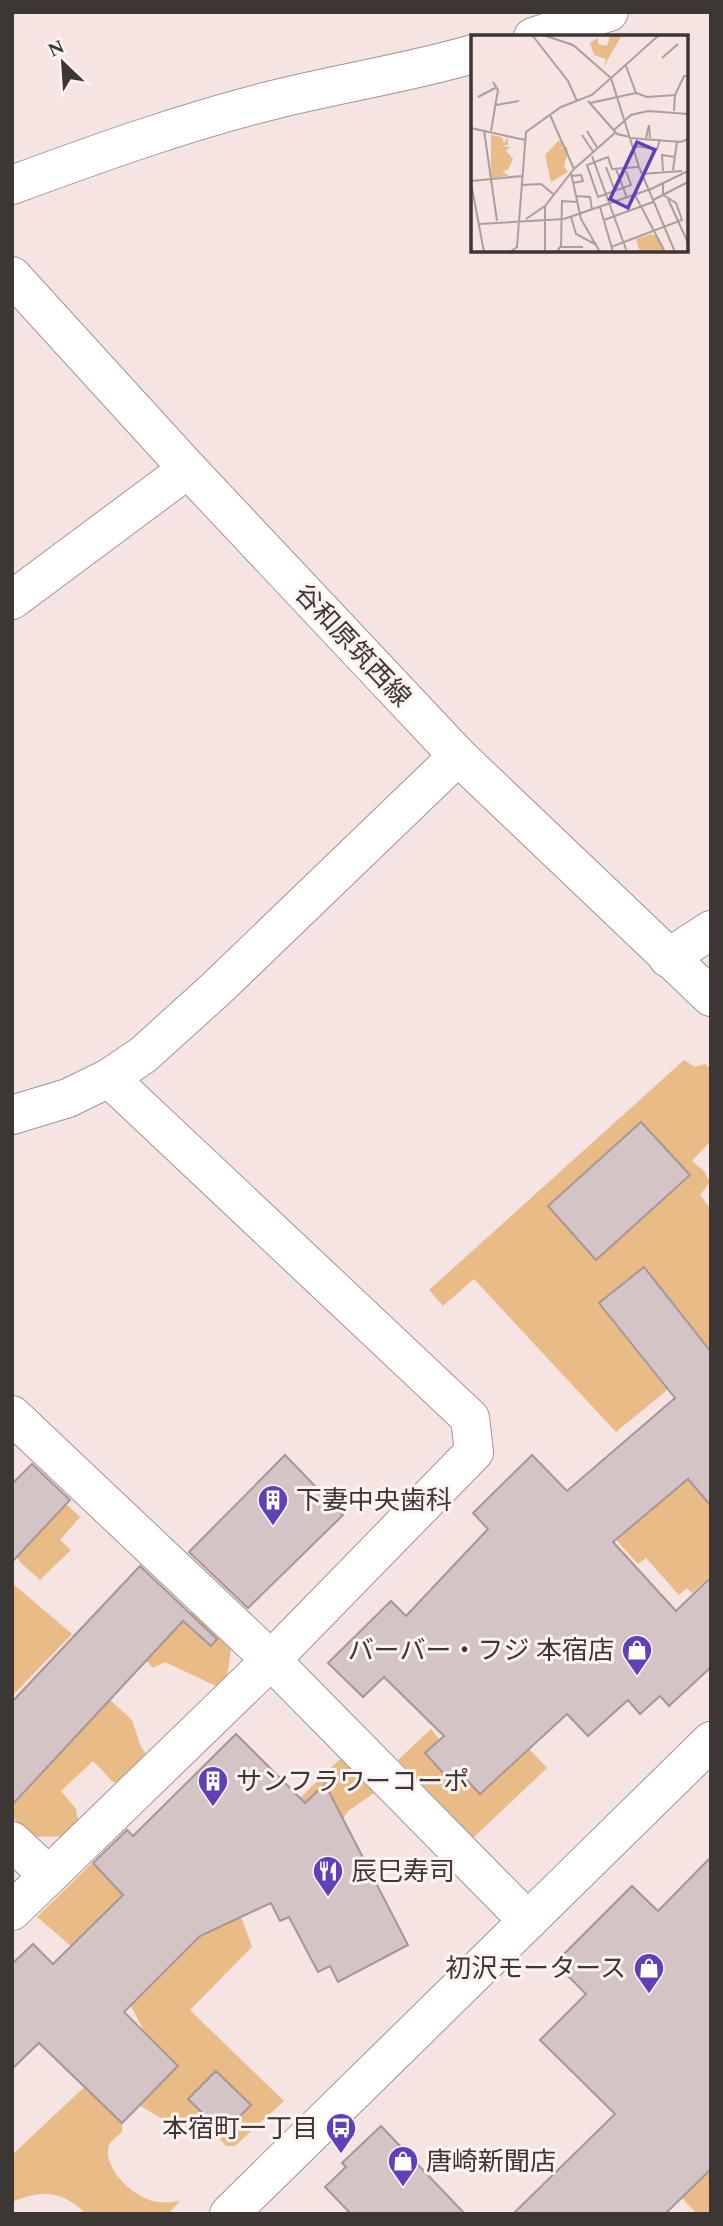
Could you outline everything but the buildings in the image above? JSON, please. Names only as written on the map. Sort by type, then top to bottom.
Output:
[{"type":"street","points":[[539,35],[609,12]]},
{"type":"street","points":[[12,185],[143,138],[254,105],[471,55]]},
{"type":"street","name":"谷和原筑西線","points":[[12,276],[188,469],[458,756],[711,997]]},
{"type":"street","points":[[12,600],[188,469]]},
{"type":"street","points":[[12,1115],[68,1098],[108,1078],[143,1055],[217,988],[458,756]]},
{"type":"street","points":[[668,958],[711,930]]},
{"type":"street","points":[[12,1911],[271,1660],[474,1452],[470,1418],[108,1078]]},
{"type":"street","points":[[12,1415],[271,1660],[528,1921]]},
{"type":"street","points":[[229,2214],[711,1741]]},
{"type":"street","points":[[12,1841],[48,1875]]},
{"type":"shaded area","points":[[684,1060],[695,1067],[705,1064],[711,1069],[711,1141],[692,1161],[704,1171],[710,1182],[700,1195],[711,1209],[711,1354],[616,1432],[474,1279],[443,1306],[429,1290]]},
{"type":"shaded area","points":[[711,1476],[711,1575],[692,1593],[687,1588],[679,1595],[646,1558],[638,1564],[611,1534],[688,1479]]},
{"type":"shaded area","points":[[66,1504],[80,1517],[60,1540],[71,1550],[40,1580],[17,1557]]},
{"type":"shaded area","points":[[12,1583],[72,1634],[12,1696]]},
{"type":"shaded area","points":[[195,1608],[231,1648],[227,1679],[216,1686],[165,1662],[153,1668],[147,1661]]},
{"type":"shaded area","points":[[109,1699],[132,1720],[141,1747],[149,1758],[124,1782],[113,1782],[93,1761],[61,1791],[76,1809],[78,1820],[82,1824],[70,1836],[35,1837],[12,1817],[12,1801],[14,1803]]},
{"type":"shaded area","points":[[431,1729],[440,1740],[425,1754],[454,1785],[464,1777],[481,1794],[529,1749],[547,1768],[473,1838],[398,1760]]},
{"type":"shaded area","points":[[342,1757],[380,1789],[348,1811],[343,1819],[245,1852]]},
{"type":"shaded area","points":[[92,1863],[123,1895],[71,1946],[37,1917]]},
{"type":"shaded area","points":[[241,1917],[252,1947],[190,2010],[284,2101],[235,2146],[226,2146],[220,2139],[251,2105],[237,2091],[198,2124],[188,2129],[181,2123],[162,2119],[139,2105],[122,2123],[122,2132],[108,2149],[108,2158],[117,2175],[141,2196],[158,2202],[180,2201],[168,2214],[86,2214],[69,2200],[51,2194],[33,2195],[12,2202],[12,2155],[144,2031],[131,2006],[207,1929]]},
{"type":"shaded area","points":[[711,2169],[711,2214],[697,2214],[682,2198]]},
{"type":"place","name":"下妻中央歯科","points":[[273,1527]]},
{"type":"place","name":"バーバー・フジ 本宿店","points":[[637,1677]]},
{"type":"place","name":"サンフラワーコーポ","points":[[213,1808]]},
{"type":"place","name":"辰巳寿司","points":[[328,1898]]},
{"type":"place","name":"初沢モータース","points":[[649,1995]]},
{"type":"place","name":"本宿町一丁目","points":[[341,2155]]},
{"type":"place","name":"唐崎新聞店","points":[[403,2188]]}]
